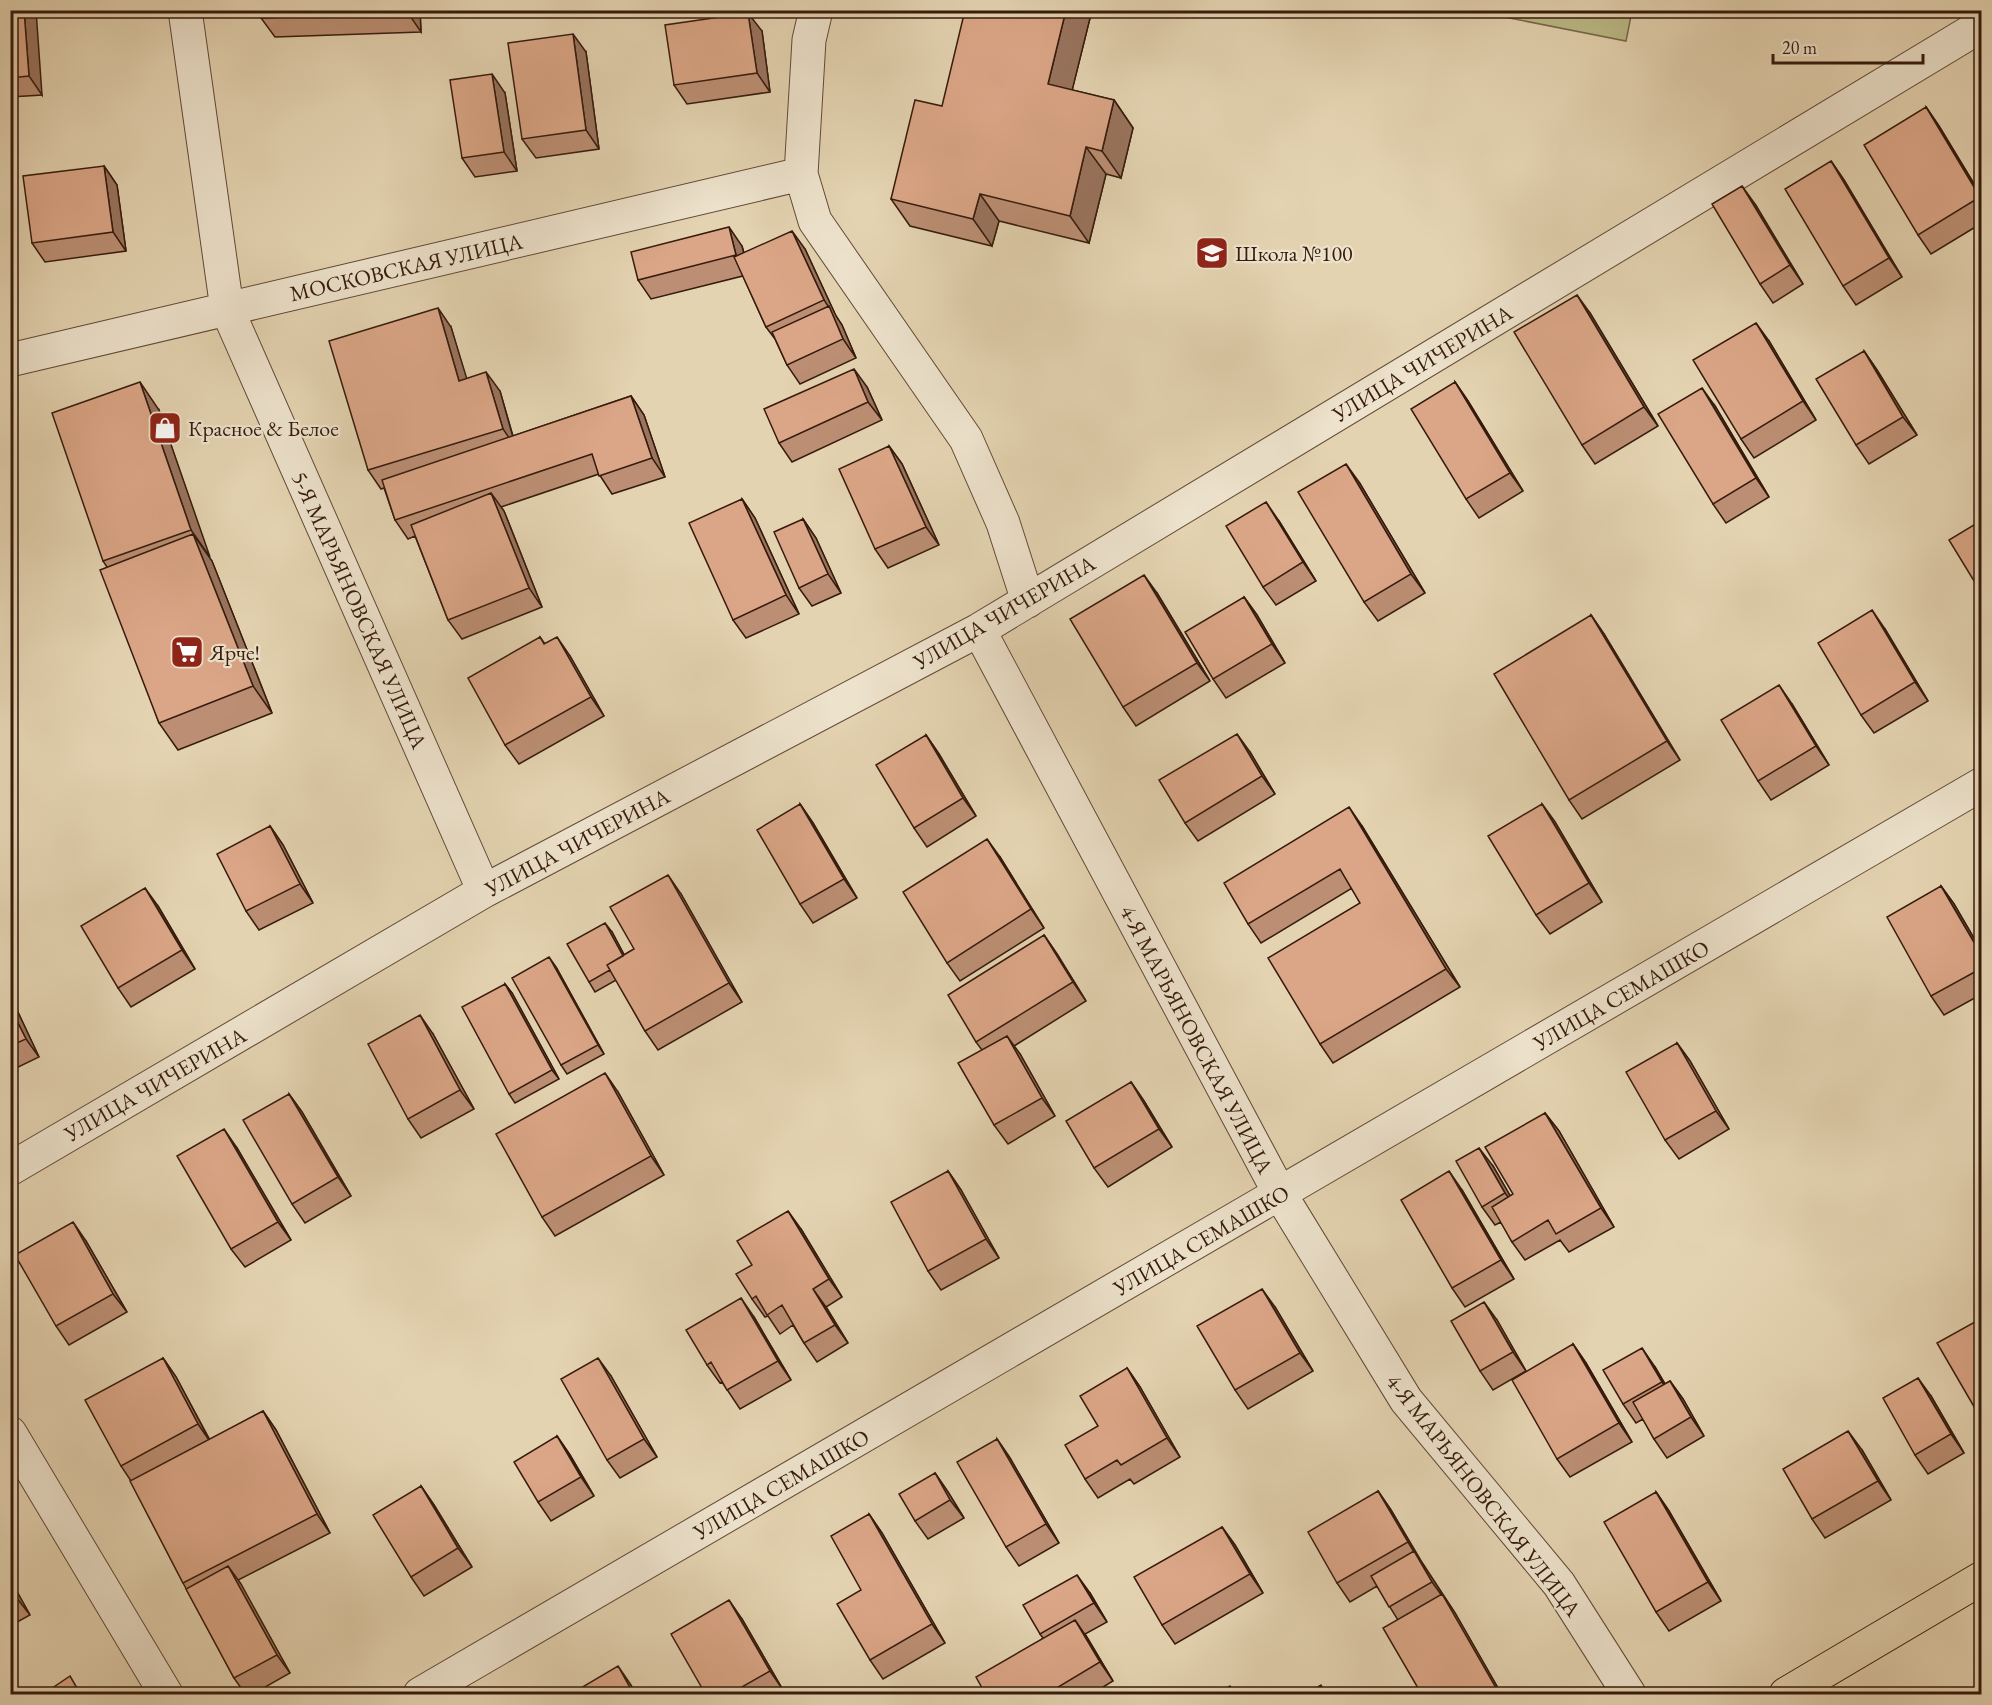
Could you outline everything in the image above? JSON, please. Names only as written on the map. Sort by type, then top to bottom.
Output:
[{"type":"main road","points":[[1786,1695],[1982,1578]]},
{"type":"street","name":"5-Я МАРЬЯНОВСКАЯ УЛИЦА","points":[[185,10],[227,309],[484,891]]},
{"type":"street","points":[[816,10],[809,40],[801,174],[815,221],[966,439],[1003,523],[1028,600]]},
{"type":"street","name":"УЛИЦА ЧИЧЕРИНА","points":[[10,1169],[484,891],[979,630],[1982,25]]},
{"type":"street","name":"МОСКОВСКАЯ УЛИЦА","points":[[10,360],[801,174]]},
{"type":"street","name":"4-Я МАРЬЯНОВСКАЯ УЛИЦА","points":[[979,630],[1280,1194],[1406,1400],[1559,1584],[1629,1695]]},
{"type":"street","name":"УЛИЦА СЕМАШКО","points":[[420,1695],[1982,784]]},
{"type":"street","points":[[10,1433],[166,1695]]},
{"type":"shaded area","points":[[1474,11],[1632,11],[1626,41]]},
{"type":"building","points":[[10,10],[24,10],[29,76],[10,78]]},
{"type":"building","points":[[261,10],[408,10],[408,13],[261,18]]},
{"type":"building","points":[[965,10],[1066,10],[1048,84],[1114,100],[1102,151],[1086,147],[1070,216],[980,194],[973,219],[891,199],[915,100],[942,106]]},
{"type":"building","points":[[748,13],[757,73],[674,85],[665,25]]},
{"type":"building","points":[[573,34],[586,130],[522,139],[508,43]]},
{"type":"building","points":[[492,74],[504,152],[462,158],[450,80]]},
{"type":"building","points":[[1926,107],[1980,197],[1918,235],[1864,145]]},
{"type":"building","points":[[1831,161],[1889,258],[1843,286],[1785,189]]},
{"type":"building","points":[[104,166],[113,232],[32,243],[23,176]]},
{"type":"building","points":[[1742,186],[1790,265],[1760,284],[1712,204]]},
{"type":"building","points":[[729,227],[736,255],[638,280],[631,252]]},
{"type":"building","points":[[792,231],[824,300],[766,327],[734,257]]},
{"type":"building","points":[[1577,295],[1644,407],[1582,445],[1514,332]]},
{"type":"building","points":[[829,306],[843,339],[787,365],[772,332]]},
{"type":"building","points":[[438,308],[459,381],[486,372],[503,429],[368,470],[329,341]]},
{"type":"building","points":[[1756,323],[1803,401],[1741,439],[1693,360]]},
{"type":"building","points":[[1864,351],[1903,417],[1856,445],[1816,379]]},
{"type":"building","points":[[854,369],[868,402],[779,443],[764,409]]},
{"type":"building","points":[[140,382],[191,530],[103,561],[52,413]]},
{"type":"building","points":[[1455,382],[1510,473],[1466,499],[1411,409]]},
{"type":"building","points":[[1702,388],[1756,478],[1713,504],[1658,414]]},
{"type":"building","points":[[631,396],[652,458],[599,476],[592,454],[395,520],[382,480]]},
{"type":"building","points":[[889,446],[926,527],[875,549],[839,469]]},
{"type":"building","points":[[1346,464],[1411,574],[1364,602],[1298,492]]},
{"type":"building","points":[[491,493],[529,588],[448,620],[411,525]]},
{"type":"building","points":[[742,499],[786,595],[733,620],[689,523]]},
{"type":"building","points":[[1266,502],[1303,562],[1263,587],[1226,526]]},
{"type":"building","points":[[803,519],[828,574],[799,588],[774,532]]},
{"type":"building","points":[[1982,520],[1982,594],[1949,540]]},
{"type":"building","points":[[193,534],[253,686],[159,723],[100,570]]},
{"type":"building","points":[[1144,575],[1197,663],[1123,707],[1070,619]]},
{"type":"building","points":[[1244,597],[1272,644],[1213,679],[1185,632]]},
{"type":"building","points":[[1872,610],[1915,682],[1861,715],[1818,643]]},
{"type":"building","points":[[1591,615],[1667,741],[1569,800],[1494,674]]},
{"type":"building","points":[[540,637],[544,644],[557,637],[591,697],[505,745],[468,678]]},
{"type":"building","points":[[1779,685],[1816,746],[1758,781],[1721,720]]},
{"type":"building","points":[[1237,734],[1262,776],[1185,823],[1159,780]]},
{"type":"building","points":[[926,735],[963,798],[914,828],[876,765]]},
{"type":"building","points":[[800,804],[844,879],[800,904],[757,830]]},
{"type":"building","points":[[1542,804],[1589,883],[1536,915],[1488,836]]},
{"type":"building","points":[[1349,807],[1446,969],[1320,1044],[1268,958],[1360,903],[1340,869],[1248,924],[1224,883]]},
{"type":"building","points":[[270,826],[300,884],[246,911],[217,854]]},
{"type":"building","points":[[987,839],[1031,909],[947,963],[903,892]]},
{"type":"building","points":[[668,875],[729,983],[645,1031],[607,965],[634,949],[610,907]]},
{"type":"building","points":[[1941,886],[1982,956],[1982,968],[1931,996],[1887,917]]},
{"type":"building","points":[[145,888],[182,950],[118,988],[81,926]]},
{"type":"building","points":[[605,923],[623,956],[607,965],[610,970],[589,982],[567,944]]},
{"type":"building","points":[[1044,935],[1073,982],[976,1042],[948,995]]},
{"type":"building","points":[[549,957],[598,1045],[561,1065],[512,978]]},
{"type":"building","points":[[505,984],[552,1070],[509,1094],[462,1007]]},
{"type":"building","points":[[10,1007],[26,1039],[10,1046]]},
{"type":"building","points":[[420,1015],[460,1090],[408,1119],[368,1044]]},
{"type":"building","points":[[1007,1036],[1042,1098],[994,1125],[958,1063]]},
{"type":"building","points":[[1677,1043],[1716,1111],[1665,1140],[1626,1072]]},
{"type":"building","points":[[605,1073],[651,1156],[542,1217],[496,1134]]},
{"type":"building","points":[[1131,1082],[1159,1129],[1094,1168],[1066,1121]]},
{"type":"building","points":[[289,1094],[338,1177],[292,1204],[243,1120]]},
{"type":"building","points":[[1545,1113],[1601,1208],[1556,1234],[1548,1220],[1512,1242],[1492,1207],[1513,1194],[1485,1147]]},
{"type":"building","points":[[224,1129],[278,1222],[231,1249],[177,1156]]},
{"type":"building","points":[[1479,1148],[1505,1193],[1482,1207],[1456,1161]]},
{"type":"building","points":[[948,1171],[986,1239],[928,1271],[891,1202]]},
{"type":"building","points":[[1449,1171],[1501,1260],[1452,1288],[1401,1200]]},
{"type":"building","points":[[788,1211],[829,1279],[813,1289],[835,1325],[804,1343],[782,1305],[767,1315],[756,1296],[752,1299],[736,1274],[752,1265],[737,1241]]},
{"type":"building","points":[[73,1222],[113,1294],[56,1326],[15,1255]]},
{"type":"building","points":[[1262,1289],[1300,1353],[1235,1390],[1197,1326]]},
{"type":"building","points":[[741,1298],[778,1361],[727,1390],[711,1362],[707,1365],[686,1330]]},
{"type":"building","points":[[1484,1302],[1513,1352],[1480,1371],[1451,1321]]},
{"type":"building","points":[[1982,1318],[1982,1416],[1980,1417],[1937,1343]]},
{"type":"building","points":[[1573,1344],[1619,1423],[1557,1459],[1512,1380]]},
{"type":"building","points":[[1642,1348],[1662,1382],[1623,1404],[1603,1370]]},
{"type":"building","points":[[163,1358],[198,1424],[121,1466],[85,1400]]},
{"type":"building","points":[[598,1358],[644,1439],[607,1460],[561,1379]]},
{"type":"building","points":[[1127,1368],[1167,1438],[1121,1465],[1117,1460],[1085,1479],[1065,1445],[1098,1426],[1080,1396]]},
{"type":"building","points":[[1918,1378],[1951,1434],[1915,1455],[1883,1398]]},
{"type":"building","points":[[1670,1381],[1691,1417],[1654,1439],[1633,1402]]},
{"type":"building","points":[[263,1411],[317,1514],[183,1583],[130,1481]]},
{"type":"building","points":[[1848,1431],[1878,1481],[1812,1519],[1783,1469]]},
{"type":"building","points":[[557,1436],[581,1477],[538,1502],[514,1462]]},
{"type":"building","points":[[997,1439],[1046,1524],[1006,1547],[957,1462]]},
{"type":"building","points":[[935,1473],[950,1500],[915,1521],[899,1494]]},
{"type":"building","points":[[421,1486],[458,1548],[411,1577],[373,1515]]},
{"type":"building","points":[[1378,1491],[1408,1542],[1337,1583],[1308,1532]]},
{"type":"building","points":[[1656,1492],[1708,1582],[1656,1612],[1604,1522]]},
{"type":"building","points":[[869,1514],[932,1624],[870,1660],[837,1604],[861,1590],[831,1536]]},
{"type":"building","points":[[1222,1527],[1250,1574],[1162,1625],[1134,1577]]},
{"type":"building","points":[[1414,1551],[1432,1582],[1389,1607],[1371,1576]]},
{"type":"building","points":[[228,1566],[277,1655],[234,1678],[186,1589]]},
{"type":"building","points":[[1077,1575],[1094,1603],[1040,1634],[1023,1605]]},
{"type":"building","points":[[10,1585],[16,1597],[10,1600]]},
{"type":"building","points":[[1442,1594],[1500,1695],[1448,1695],[1445,1688],[1433,1695],[1422,1695],[1383,1628]]},
{"type":"building","points":[[729,1600],[770,1671],[728,1695],[706,1695],[671,1634]]},
{"type":"building","points":[[1075,1620],[1100,1662],[1045,1695],[986,1695],[976,1677]]},
{"type":"building","points":[[618,1666],[634,1695],[569,1695]]},
{"type":"building","points":[[70,1676],[81,1695],[42,1695]]},
{"type":"building","points":[[1321,1685],[1326,1695],[1304,1695]]},
{"type":"building","points":[[1230,1686],[1235,1695],[1215,1695]]},
{"type":"place","name":"Школа №100","points":[[1212,253]]},
{"type":"place","name":"Красное & Белое","points":[[165,428]]},
{"type":"place","name":"Ярче!","points":[[187,652]]}]
